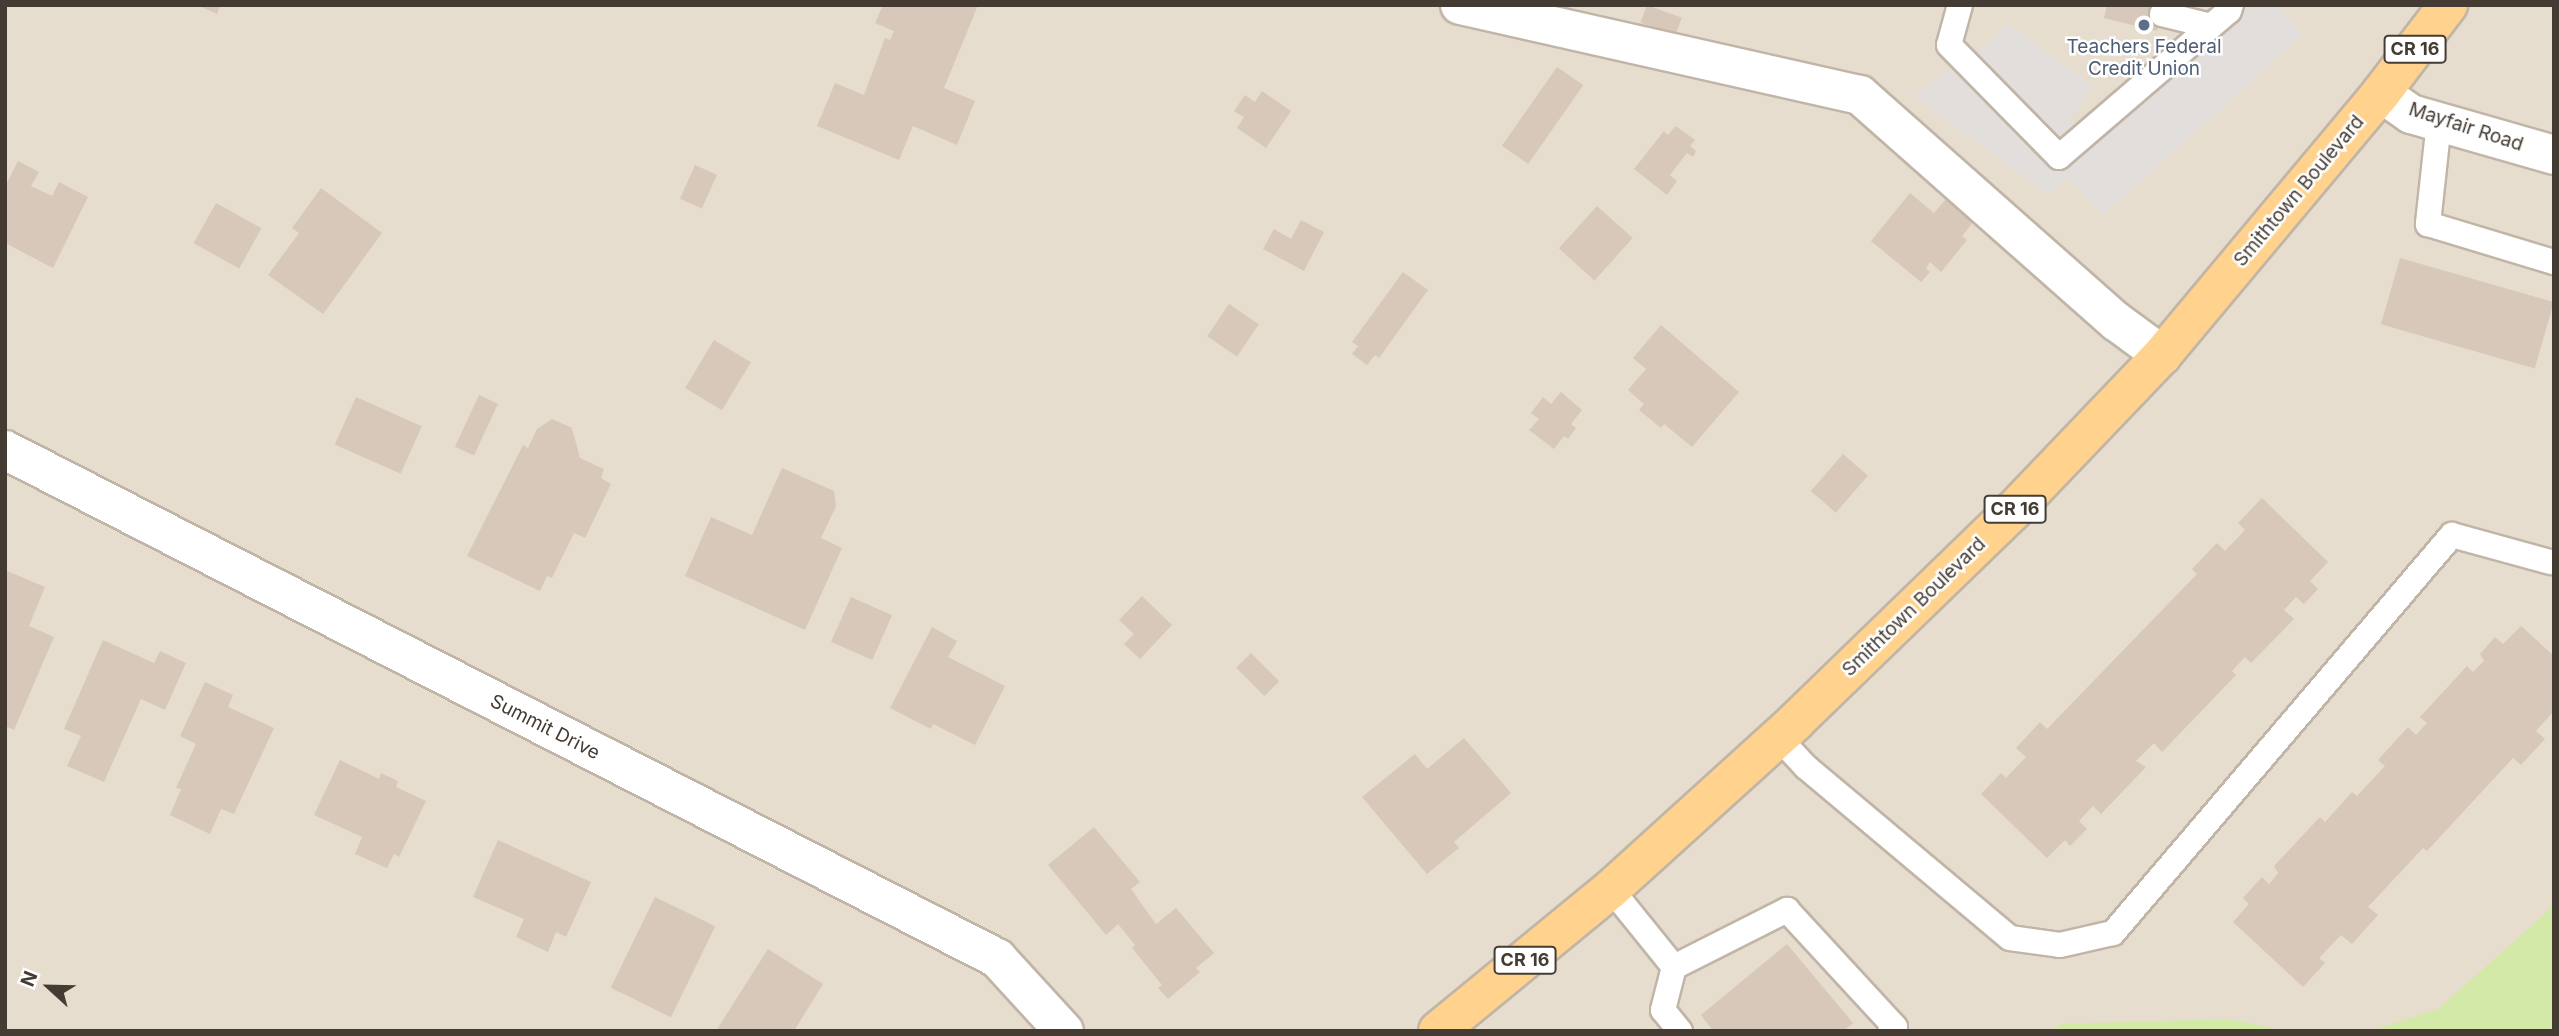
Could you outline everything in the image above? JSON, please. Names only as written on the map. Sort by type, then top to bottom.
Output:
[{"type":"main road","name":"Smithtown Boulevard","points":[[1438,1031],[1611,889],[1777,736],[2012,512],[2161,355],[2381,93],[2448,5]]},
{"type":"street","points":[[1460,5],[1860,95],[2117,322],[2161,355]]},
{"type":"street","name":"Mayfair Road","points":[[2381,93],[2411,114],[2554,155]]},
{"type":"street","name":"Summit Drive","points":[[5,450],[997,958],[1064,1031]]},
{"type":"lane","points":[[1960,5],[1948,45],[2059,157],[2230,11],[2231,5]]},
{"type":"lane","points":[[2162,14],[2211,26]]},
{"type":"lane","points":[[2439,122],[2428,224],[2554,262]]},
{"type":"lane","points":[[1777,736],[1807,767],[2010,938],[2060,945],[2113,933],[2452,535],[2550,562]]},
{"type":"lane","points":[[1611,889],[1674,967]]},
{"type":"lane","points":[[1680,1031],[1663,1010],[1674,967],[1787,910],[1895,1027],[1890,1031]]},
{"type":"shaded area","points":[[5,5],[2554,5],[2554,1031],[5,1031]]},
{"type":"shaded area","points":[[2207,5],[2283,5],[2281,10],[2303,34],[2103,215],[2067,177],[2049,195],[1913,95],[1987,45],[2008,23],[2092,87],[2068,121],[2077,130]]},
{"type":"green space","points":[[2554,899],[2554,1031],[2370,1031],[2438,1009],[2547,912]]},
{"type":"green space","points":[[2227,1019],[2287,1031],[2050,1031],[2061,1024]]},
{"type":"building","points":[[197,5],[220,5],[217,14]]},
{"type":"building","points":[[883,5],[978,5],[944,88],[975,101],[957,145],[913,126],[899,160],[817,126],[835,83],[864,95],[885,38],[890,40],[894,31],[875,23]]},
{"type":"building","points":[[1647,5],[1682,18],[1675,36],[1641,23]]},
{"type":"building","name":"Teachers Federal Credit Union","points":[[2107,5],[2163,5],[2157,31],[2104,18]]},
{"type":"building","points":[[1557,67],[1583,85],[1528,164],[1502,146]]},
{"type":"building","points":[[1262,91],[1291,111],[1266,148],[1237,128],[1244,117],[1234,111],[1245,95],[1255,102]]},
{"type":"building","points":[[1676,126],[1695,140],[1690,146],[1696,151],[1693,157],[1687,153],[1670,175],[1677,181],[1667,195],[1634,169],[1664,131],[1668,135]]},
{"type":"building","points":[[18,161],[39,172],[31,186],[52,196],[59,182],[88,197],[53,268],[5,243],[5,187]]},
{"type":"building","points":[[695,165],[717,175],[702,209],[680,199]]},
{"type":"building","points":[[321,188],[382,233],[323,314],[268,275],[299,233],[292,228]]},
{"type":"building","points":[[1910,193],[1934,213],[1947,198],[1974,221],[1962,236],[1967,240],[1941,272],[1930,262],[1926,268],[1930,272],[1921,282],[1871,241]]},
{"type":"building","points":[[216,203],[261,228],[239,268],[194,243]]},
{"type":"building","points":[[1597,206],[1633,238],[1595,280],[1559,248]]},
{"type":"building","points":[[1301,220],[1324,232],[1304,271],[1263,249],[1274,229],[1291,239]]},
{"type":"building","points":[[2400,258],[2554,302],[2535,368],[2381,324]]},
{"type":"building","points":[[1403,272],[1428,290],[1379,358],[1375,355],[1367,365],[1352,354],[1358,346],[1352,342]]},
{"type":"building","points":[[1229,304],[1259,324],[1237,356],[1207,336]]},
{"type":"building","points":[[1661,325],[1739,392],[1692,447],[1664,424],[1661,428],[1639,410],[1644,404],[1628,390],[1646,369],[1633,358]]},
{"type":"building","points":[[714,340],[751,362],[722,410],[685,388]]},
{"type":"building","points":[[1561,392],[1582,410],[1571,424],[1576,428],[1568,439],[1564,436],[1554,449],[1529,430],[1539,419],[1531,413],[1543,397],[1551,404]]},
{"type":"building","points":[[479,395],[498,404],[474,456],[455,447]]},
{"type":"building","points":[[356,397],[422,426],[401,474],[335,445]]},
{"type":"building","points":[[552,419],[572,428],[580,458],[604,469],[601,478],[611,484],[585,538],[574,533],[552,578],[547,576],[540,591],[467,556],[523,445],[528,448],[537,429]]},
{"type":"building","points":[[1843,454],[1868,476],[1836,513],[1811,491]]},
{"type":"building","points":[[782,468],[834,491],[836,506],[821,538],[842,548],[805,630],[685,576],[711,517],[752,535]]},
{"type":"building","points":[[2262,498],[2328,562],[2310,581],[2318,589],[2304,604],[2296,597],[2284,610],[2294,619],[2251,663],[2245,657],[2232,671],[2236,675],[2162,752],[2154,743],[2136,761],[2146,767],[2101,814],[2093,806],[2079,821],[2087,829],[2070,846],[2065,840],[2047,858],[1981,794],[2001,773],[2006,778],[2026,757],[2016,748],[2040,722],[2047,729],[2197,574],[2192,569],[2217,543],[2225,551],[2245,530],[2238,523]]},
{"type":"building","points":[[5,570],[45,587],[29,626],[54,637],[14,730],[5,726]]},
{"type":"building","points":[[1142,596],[1172,625],[1140,659],[1124,644],[1134,634],[1119,620]]},
{"type":"building","points":[[851,597],[892,615],[872,660],[831,642]]},
{"type":"building","points":[[2521,626],[2554,656],[2554,711],[2536,731],[2545,739],[2521,765],[2513,758],[2427,851],[2423,848],[2368,907],[2378,915],[2352,944],[2341,935],[2319,958],[2325,963],[2303,987],[2233,922],[2249,904],[2243,898],[2262,877],[2269,884],[2278,873],[2274,866],[2320,817],[2325,822],[2352,792],[2357,796],[2385,766],[2378,760],[2408,727],[2416,735],[2427,723],[2420,717],[2467,666],[2473,672],[2484,661],[2480,654],[2495,637],[2503,644]]},
{"type":"building","points":[[932,627],[957,641],[948,657],[1005,686],[975,745],[933,724],[931,729],[890,708]]},
{"type":"building","points":[[103,640],[154,663],[160,651],[186,663],[165,710],[141,699],[104,782],[67,766],[81,736],[64,729]]},
{"type":"building","points":[[1251,653],[1279,681],[1264,696],[1236,668]]},
{"type":"building","points":[[205,682],[233,695],[228,707],[274,728],[234,814],[221,809],[210,834],[170,815],[181,789],[176,788],[196,744],[180,736]]},
{"type":"building","points":[[1464,738],[1511,793],[1454,842],[1459,848],[1427,874],[1362,797],[1415,754],[1427,769]]},
{"type":"building","points":[[340,760],[379,779],[381,773],[398,781],[396,787],[426,801],[399,857],[394,854],[387,868],[355,854],[362,837],[314,815]]},
{"type":"building","points":[[1094,827],[1140,882],[1131,889],[1156,924],[1176,908],[1214,953],[1196,968],[1200,972],[1168,999],[1158,988],[1162,985],[1132,948],[1135,945],[1118,924],[1106,935],[1048,865]]},
{"type":"building","points":[[498,840],[591,882],[566,937],[556,932],[548,952],[516,937],[524,919],[473,897]]},
{"type":"building","points":[[655,897],[715,926],[671,1017],[611,988]]},
{"type":"building","points":[[1787,944],[1853,1023],[1843,1031],[1713,1031],[1701,1015]]},
{"type":"building","points":[[768,949],[823,984],[794,1031],[716,1031]]},
{"type":"place","name":"Teachers Federal Credit Union","points":[[2144,25]]}]
